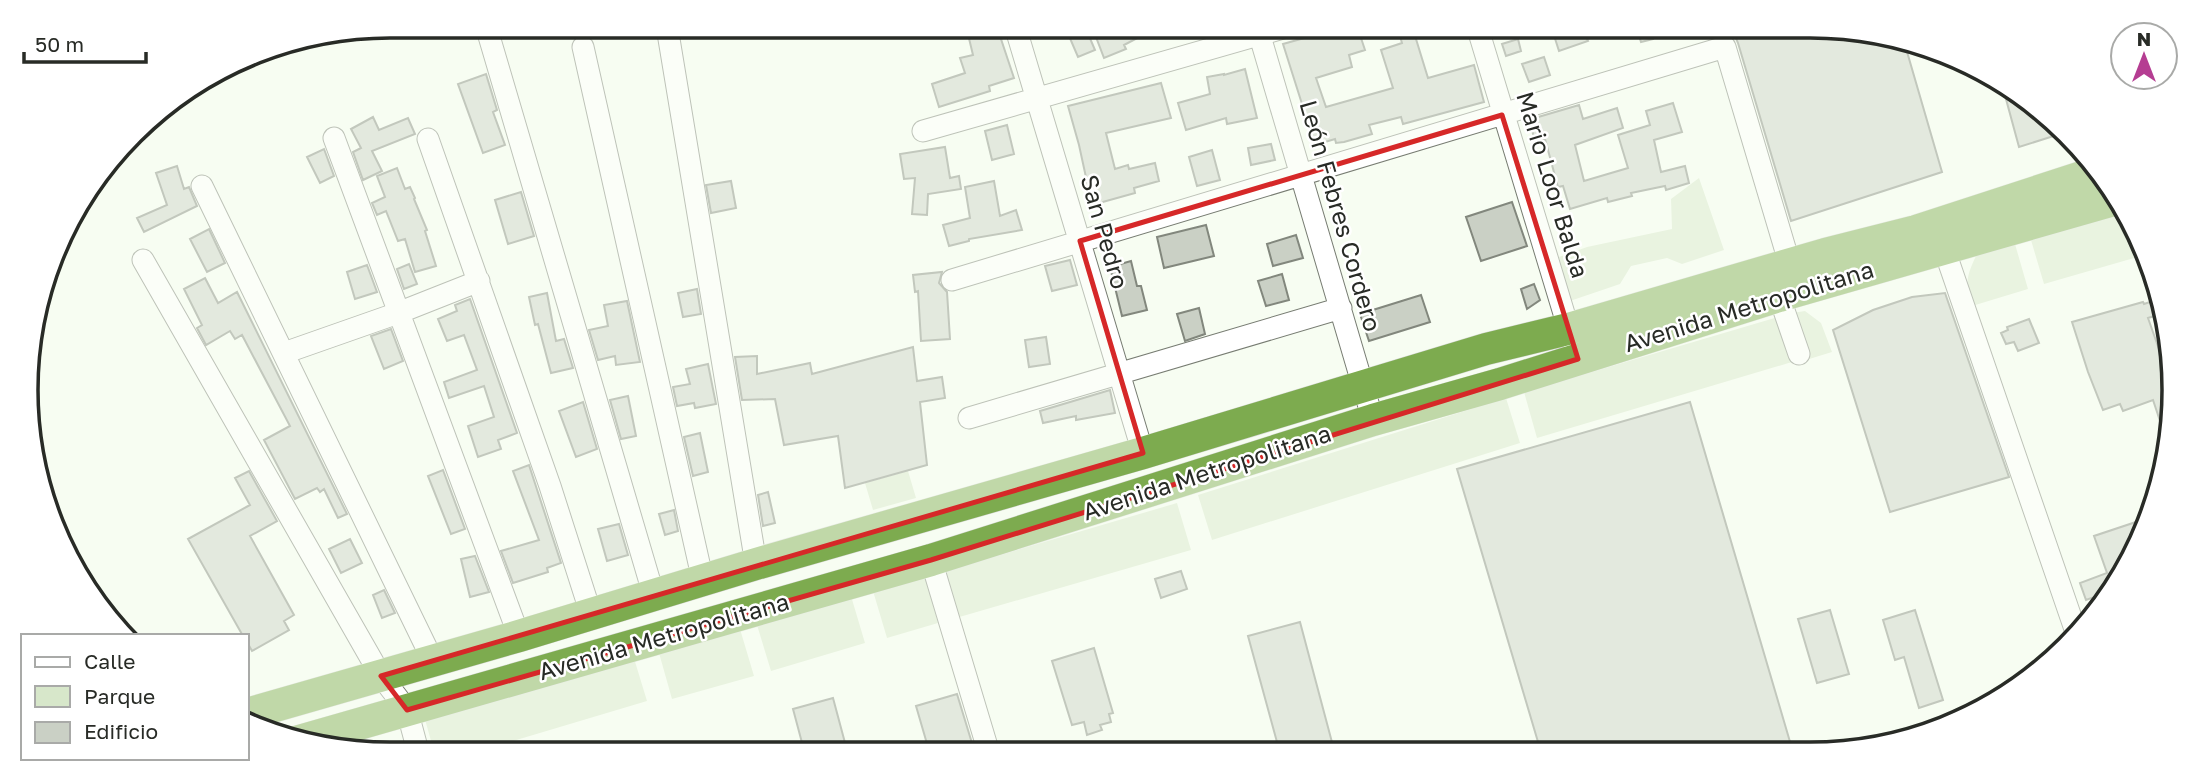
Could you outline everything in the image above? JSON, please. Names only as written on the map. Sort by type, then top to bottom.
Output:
[{"type":"highway","points":[[249,713],[1143,453],[1486,349],[1568,329],[1790,265],[1940,237],[2088,175]]},
{"type":"highway","name":"Avenida Metropolitana","points":[[319,735],[931,561],[1373,420],[1500,384],[1779,296],[1940,237],[2106,201]]},
{"type":"street","points":[[490,38],[654,596]]},
{"type":"street","points":[[669,38],[756,564]]},
{"type":"street","name":"San Pedro","points":[[1020,38],[1143,453]]},
{"type":"street","points":[[923,131],[1236,38]]},
{"type":"street","name":"León Febres Cordero","points":[[1261,38],[1373,420]]},
{"type":"street","name":"Mario Loor Balda","points":[[1480,38],[1578,359]]},
{"type":"street","points":[[583,47],[703,581]]},
{"type":"street","points":[[952,280],[1725,47],[1790,265]]},
{"type":"street","points":[[334,138],[519,636]]},
{"type":"street","points":[[428,139],[550,485],[592,614]]},
{"type":"street","points":[[202,186],[433,661]]},
{"type":"street","points":[[1940,237],[2073,624]]},
{"type":"street","points":[[143,260],[380,676],[407,710],[416,742]]},
{"type":"street","points":[[284,353],[479,281]]},
{"type":"street","points":[[1779,296],[1799,354]]},
{"type":"street","points":[[969,418],[1340,308]]},
{"type":"street","points":[[931,561],[986,742]]},
{"type":"highlighted area","points":[[1502,115],[1578,359],[931,560],[407,710],[381,676],[756,564],[1143,453],[1080,241]]},
{"type":"green space","points":[[1699,178],[1724,250],[1682,264],[1667,258],[1631,266],[1620,284],[1570,301],[1559,257],[1587,247],[1672,229],[1671,199]]},
{"type":"green space","points":[[2114,215],[2136,258],[2044,284],[2031,240]]},
{"type":"green space","points":[[2015,244],[2028,289],[1972,306],[1968,281],[1976,256]]},
{"type":"green space","points":[[1805,311],[1821,323],[1832,352],[1806,360],[1792,313]]},
{"type":"green space","points":[[1778,317],[1792,362],[1537,438],[1524,392]]},
{"type":"green space","points":[[1506,398],[1520,443],[1212,540],[1198,495]]},
{"type":"green space","points":[[908,471],[916,498],[873,510],[865,483]]},
{"type":"green space","points":[[1177,503],[1191,550],[956,618],[942,572]]},
{"type":"green space","points":[[925,576],[938,623],[887,638],[873,591]]},
{"type":"green space","points":[[851,596],[865,643],[771,671],[757,625]]},
{"type":"green space","points":[[740,629],[754,676],[672,699],[659,653]]},
{"type":"green space","points":[[633,655],[647,701],[510,742],[431,742],[424,716]]},
{"type":"building","points":[[969,38],[1003,38],[1001,39],[1014,78],[989,86],[990,91],[939,107],[932,84],[965,73],[960,58],[973,55]]},
{"type":"building","points":[[1070,38],[1090,38],[1095,50],[1078,57]]},
{"type":"building","points":[[1096,38],[1137,38],[1124,45],[1126,49],[1104,58]]},
{"type":"building","points":[[1304,38],[1361,38],[1365,50],[1349,55],[1352,67],[1316,78],[1326,107],[1393,88],[1381,50],[1402,43],[1401,38],[1416,38],[1428,78],[1474,65],[1484,102],[1403,124],[1401,117],[1369,125],[1372,134],[1344,142],[1336,143],[1335,139],[1315,145],[1283,44]]},
{"type":"building","points":[[1555,38],[1590,38],[1588,41],[1559,51]]},
{"type":"building","points":[[1640,38],[1653,39],[1641,42]]},
{"type":"building","points":[[1736,38],[1833,39],[1907,52],[1942,172],[1791,221]]},
{"type":"building","points":[[1518,39],[1521,51],[1506,56],[1502,44]]},
{"type":"building","points":[[1544,57],[1550,75],[1529,82],[1522,64]]},
{"type":"building","points":[[1245,69],[1257,118],[1227,124],[1226,118],[1186,130],[1178,103],[1210,94],[1207,77]]},
{"type":"building","points":[[486,74],[497,110],[493,112],[505,145],[483,153],[458,84]]},
{"type":"building","points":[[1161,83],[1171,118],[1106,133],[1115,169],[1155,163],[1159,181],[1134,188],[1135,193],[1092,205],[1068,106]]},
{"type":"building","points":[[2006,99],[2052,136],[2019,147]]},
{"type":"building","points":[[1673,103],[1682,132],[1654,140],[1661,172],[1685,166],[1689,183],[1666,190],[1665,186],[1631,193],[1632,196],[1608,202],[1607,198],[1570,209],[1563,186],[1558,187],[1545,139],[1536,142],[1528,120],[1579,105],[1583,119],[1617,108],[1623,128],[1575,145],[1584,181],[1628,168],[1618,135],[1650,125],[1646,111]]},
{"type":"building","points":[[373,117],[379,130],[408,118],[415,134],[372,151],[382,171],[363,180],[353,152],[361,148],[351,129]]},
{"type":"building","points":[[1007,125],[1014,154],[992,160],[985,131]]},
{"type":"building","points":[[1271,144],[1275,160],[1251,165],[1248,148]]},
{"type":"building","points":[[945,147],[950,178],[959,176],[961,189],[928,194],[927,215],[912,214],[915,178],[904,179],[900,154]]},
{"type":"building","points":[[324,149],[334,176],[320,183],[307,157]]},
{"type":"building","points":[[1212,150],[1220,180],[1197,186],[1189,157]]},
{"type":"building","points":[[177,166],[184,189],[189,187],[197,206],[144,232],[137,218],[167,205],[156,173]]},
{"type":"building","points":[[397,168],[405,189],[410,187],[415,198],[436,266],[415,272],[405,239],[398,241],[386,211],[377,215],[372,203],[385,197],[377,176]]},
{"type":"building","points":[[731,181],[736,208],[711,213],[706,185]]},
{"type":"building","points":[[994,181],[1000,216],[1016,210],[1022,230],[969,239],[949,246],[943,225],[970,218],[965,187]]},
{"type":"building","points":[[521,192],[534,236],[508,244],[495,200]]},
{"type":"building","points":[[1512,202],[1527,246],[1481,261],[1466,217]]},
{"type":"building","points":[[1206,225],[1214,256],[1164,268],[1157,237]]},
{"type":"building","points":[[209,229],[225,263],[207,272],[190,239]]},
{"type":"building","points":[[1296,235],[1303,258],[1273,266],[1267,244]]},
{"type":"building","points":[[1070,260],[1077,285],[1052,291],[1045,266]]},
{"type":"building","points":[[1131,261],[1147,310],[1122,316],[1110,267]]},
{"type":"building","points":[[409,264],[417,284],[404,289],[397,269]]},
{"type":"building","points":[[367,265],[377,292],[355,299],[347,272]]},
{"type":"building","points":[[942,272],[939,283],[947,292],[950,339],[921,341],[918,291],[915,292],[913,275]]},
{"type":"building","points":[[1282,274],[1289,300],[1266,306],[1258,281]]},
{"type":"building","points":[[205,278],[218,303],[237,292],[347,514],[338,518],[324,489],[320,492],[317,488],[295,499],[264,440],[290,426],[242,335],[235,339],[230,331],[206,345],[197,328],[202,325],[184,289]]},
{"type":"building","points":[[1534,284],[1540,300],[1527,309],[1521,289]]},
{"type":"building","points":[[697,289],[701,314],[683,317],[678,293]]},
{"type":"building","points":[[547,293],[556,341],[564,339],[573,368],[551,373],[529,297]]},
{"type":"building","points":[[1945,293],[2009,477],[1890,512],[1833,330],[1873,310],[1912,297]]},
{"type":"building","points":[[1421,295],[1430,322],[1369,341],[1360,314]]},
{"type":"building","points":[[470,299],[517,433],[498,440],[501,449],[478,457],[468,426],[494,417],[484,386],[449,398],[444,382],[477,370],[464,335],[447,341],[438,319],[457,311],[455,305]]},
{"type":"building","points":[[627,301],[640,362],[616,365],[615,356],[598,360],[589,330],[608,326],[604,305]]},
{"type":"building","points":[[2143,302],[2151,302],[2154,316],[2148,318],[2158,347],[2162,390],[2160,421],[2153,400],[2123,411],[2120,404],[2103,410],[2072,322]]},
{"type":"building","points":[[1199,308],[1205,334],[1185,341],[1177,314]]},
{"type":"building","points":[[2029,319],[2039,343],[2018,351],[2014,342],[2006,344],[2001,333],[2008,330],[2007,327]]},
{"type":"building","points":[[391,329],[403,361],[384,369],[371,336]]},
{"type":"building","points":[[1046,337],[1050,364],[1029,367],[1025,340]]},
{"type":"building","points":[[913,347],[917,381],[942,377],[945,398],[920,402],[927,465],[845,488],[838,436],[784,445],[775,399],[742,400],[735,357],[757,356],[757,374],[810,363],[812,374]]},
{"type":"building","points":[[708,364],[716,404],[695,408],[694,403],[677,406],[673,387],[690,384],[686,369]]},
{"type":"building","points":[[1110,390],[1115,413],[1076,420],[1076,416],[1043,423],[1040,411]]},
{"type":"building","points":[[628,396],[636,436],[621,439],[610,400]]},
{"type":"building","points":[[583,402],[597,449],[576,457],[559,411]]},
{"type":"building","points":[[1690,402],[1790,742],[1538,742],[1457,469]]},
{"type":"building","points":[[700,433],[708,472],[693,476],[684,437]]},
{"type":"building","points":[[529,465],[561,563],[547,568],[548,572],[513,583],[501,551],[539,540],[513,471]]},
{"type":"building","points":[[443,470],[465,529],[451,534],[428,476]]},
{"type":"building","points":[[249,471],[277,521],[250,536],[294,615],[284,621],[289,630],[252,651],[248,644],[248,634],[242,634],[188,539],[250,505],[235,478]]},
{"type":"building","points":[[768,492],[775,523],[763,526],[758,495]]},
{"type":"building","points":[[674,510],[678,531],[665,535],[659,514]]},
{"type":"building","points":[[2136,522],[2102,586],[2094,597],[2086,600],[2080,583],[2107,573],[2094,536]]},
{"type":"building","points":[[619,524],[628,555],[607,561],[598,529]]},
{"type":"building","points":[[350,539],[362,563],[341,573],[329,549]]},
{"type":"building","points":[[475,556],[489,592],[470,597],[461,559]]},
{"type":"building","points":[[1181,571],[1187,589],[1161,598],[1155,579]]},
{"type":"building","points":[[384,590],[395,613],[382,618],[373,595]]},
{"type":"building","points":[[1830,610],[1849,674],[1817,683],[1798,619]]},
{"type":"building","points":[[1915,610],[1943,700],[1919,708],[1904,657],[1895,660],[1883,620]]},
{"type":"building","points":[[1300,622],[1332,742],[1277,742],[1248,636]]},
{"type":"building","points":[[1094,648],[1113,713],[1109,714],[1111,722],[1100,725],[1102,730],[1087,735],[1084,722],[1072,725],[1052,661]]},
{"type":"building","points":[[957,694],[972,742],[926,742],[916,706]]},
{"type":"building","points":[[833,698],[845,742],[802,742],[793,709]]}]
